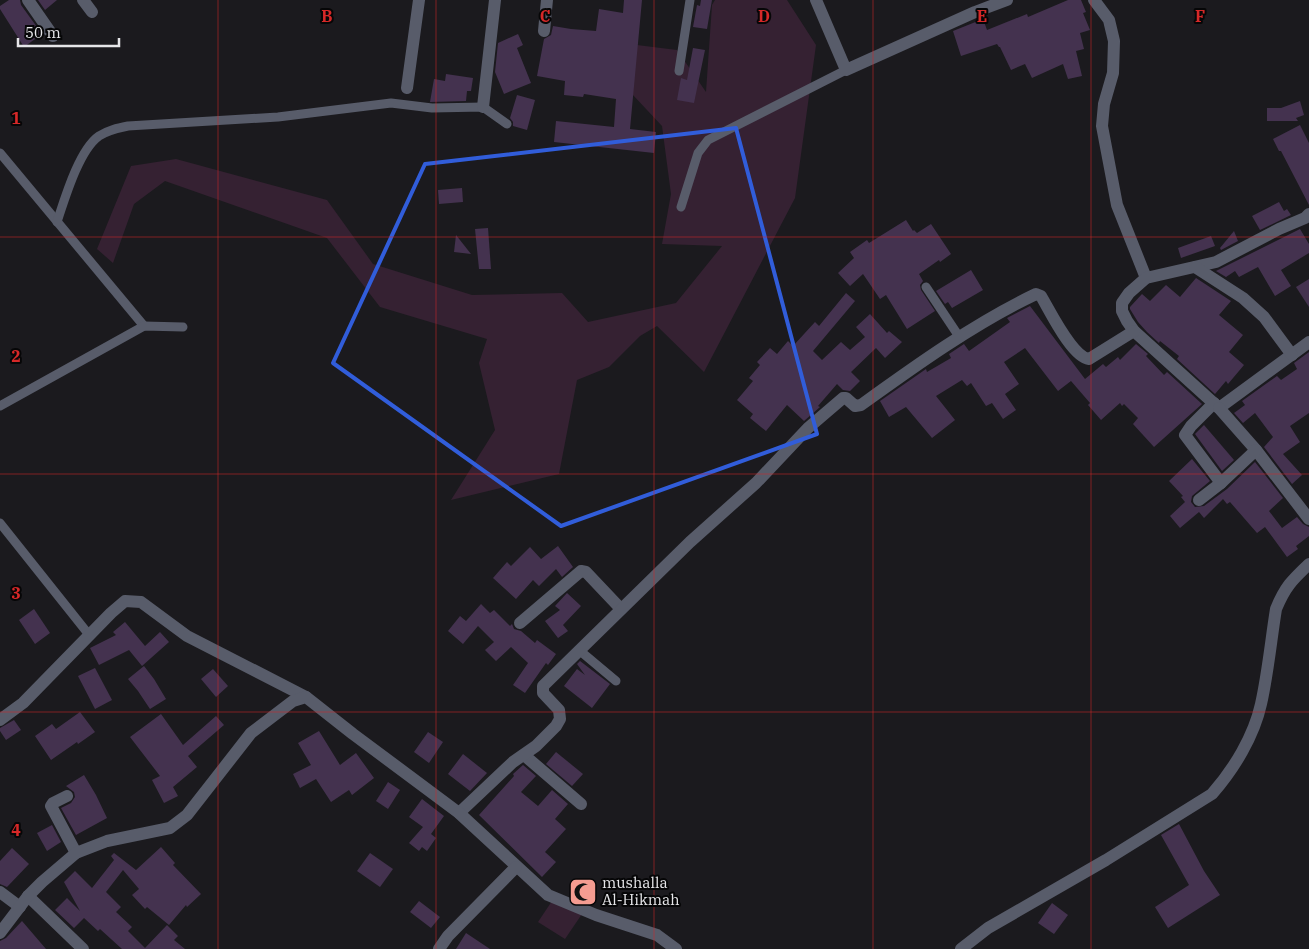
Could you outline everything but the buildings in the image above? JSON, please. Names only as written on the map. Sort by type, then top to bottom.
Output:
[{"type":"street","points":[[28,0],[53,36]]},
{"type":"street","points":[[83,0],[92,12]]},
{"type":"street","points":[[407,88],[420,0]]},
{"type":"street","points":[[483,107],[495,0]]},
{"type":"street","points":[[544,31],[547,0]]},
{"type":"street","points":[[816,0],[846,70],[975,12],[1007,0]]},
{"type":"street","points":[[1094,0],[1109,20],[1114,41],[1114,73],[1104,104],[1102,126],[1117,205],[1146,278]]},
{"type":"street","points":[[1309,215],[1216,262],[1146,278],[1129,293],[1122,303],[1125,316],[1134,330],[1217,405],[1256,450],[1309,519]]},
{"type":"street","points":[[1194,267],[1243,298],[1264,317],[1292,355]]},
{"type":"street","points":[[459,813],[513,762],[536,746],[556,726],[560,719],[560,710],[543,693],[543,686],[690,542],[756,483],[808,428],[843,398],[846,398],[855,406],[861,405],[911,369],[960,338],[1013,305],[1039,294],[1065,336],[1081,356],[1086,358],[1089,358],[1134,330]]},
{"type":"street","points":[[1221,483],[1184,435],[1191,426],[1217,405],[1309,342]]},
{"type":"street","points":[[1199,500],[1221,483],[1256,450]]},
{"type":"street","points":[[961,949],[988,928],[1106,860],[1212,794],[1224,780],[1253,728],[1261,704],[1276,609],[1281,596],[1289,583],[1309,564]]},
{"type":"street","points":[[520,623],[582,571],[586,572],[621,609]]},
{"type":"street","points":[[0,720],[24,703],[111,613],[126,601],[141,602],[187,636],[306,697],[459,813],[548,895],[596,915],[657,935],[676,949]]},
{"type":"street","points":[[0,933],[28,896],[76,853],[107,841],[170,828],[187,816],[251,734],[293,701],[306,697]]},
{"type":"street","points":[[524,754],[581,804]]},
{"type":"street","points":[[67,796],[51,806],[76,853]]},
{"type":"street","points":[[439,949],[448,936],[516,867]]},
{"type":"street","points":[[0,892],[20,907]]},
{"type":"street","points":[[28,896],[83,949]]},
{"type":"lane","points":[[679,71],[690,0]]},
{"type":"lane","points":[[681,208],[698,153],[708,140],[846,70]]},
{"type":"lane","points":[[57,222],[70,184],[82,158],[97,137],[128,126],[278,117],[391,103],[432,108],[483,107],[507,124]]},
{"type":"lane","points":[[0,153],[144,326]]},
{"type":"lane","points":[[926,287],[960,338]]},
{"type":"lane","points":[[0,406],[144,326],[182,327]]},
{"type":"lane","points":[[0,523],[90,636]]},
{"type":"lane","points":[[580,650],[616,681]]},
{"type":"highlighted area","points":[[736,128],[817,434],[561,526],[333,363],[425,164]]},
{"type":"shaded area","points":[[715,0],[787,0],[816,45],[795,198],[704,372],[657,326],[640,336],[609,367],[577,380],[559,474],[451,500],[495,430],[479,363],[487,339],[380,307],[327,238],[165,181],[134,204],[113,263],[97,249],[131,166],[176,159],[327,200],[373,264],[472,295],[562,293],[588,322],[676,303],[722,246],[662,244],[671,194],[662,126],[632,94],[629,44],[677,50],[706,92],[712,5]]},
{"type":"shaded area","points":[[552,901],[582,914],[565,939],[538,922]]},
{"type":"place","name":"mushalla Al-Hikmah","points":[[583,892]]}]
